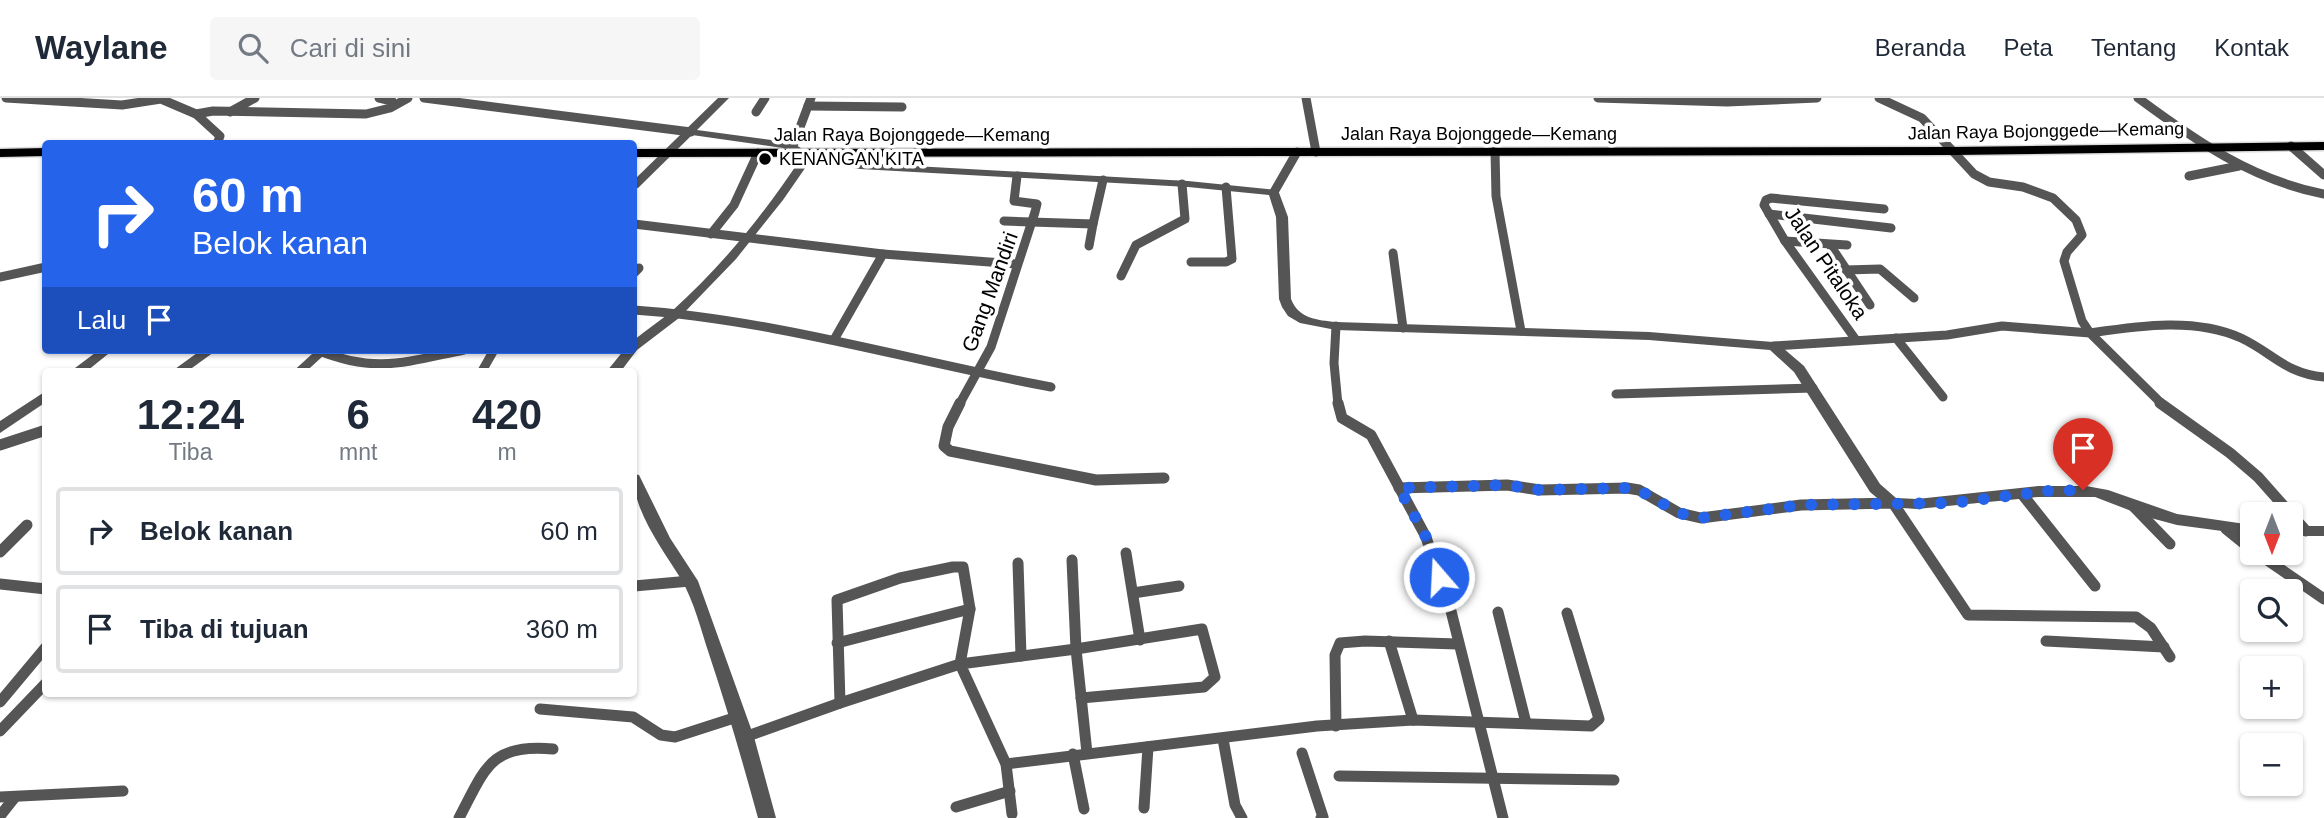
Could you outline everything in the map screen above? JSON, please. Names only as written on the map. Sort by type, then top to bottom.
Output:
[{"type":"highway","name":"Jalan Raya Bojonggede—Kemang","points":[[637,153],[1954,151],[2324,146]]},
{"type":"highway","points":[[0,153],[42,152]]},
{"type":"street","points":[[6,98],[122,105],[162,99],[197,114],[220,136],[218,140]]},
{"type":"street","points":[[230,112],[255,98]]},
{"type":"street","points":[[379,98],[392,101]]},
{"type":"street","points":[[197,114],[366,114],[390,108],[408,98]]},
{"type":"street","points":[[424,98],[457,100],[623,125],[691,132],[860,166],[1182,184],[1273,192]]},
{"type":"street","points":[[637,183],[724,98]]},
{"type":"street","points":[[756,112],[765,98]]},
{"type":"street","points":[[1306,98],[1316,152]]},
{"type":"street","points":[[1598,98],[1727,102],[1817,98]]},
{"type":"street","points":[[1879,98],[1922,118],[1974,174],[1997,184],[2044,193],[2065,208],[2076,220],[2082,235],[2067,252],[2064,261],[2082,321],[2090,333],[2152,397],[2230,453],[2258,477],[2277,502]]},
{"type":"street","points":[[2138,98],[2206,147],[2239,166],[2287,186],[2324,194]]},
{"type":"street","points":[[637,344],[678,313],[747,239],[785,191],[800,152],[809,102],[902,107]]},
{"type":"street","points":[[2291,146],[2324,175]]},
{"type":"street","points":[[1495,151],[1496,195],[1521,331]]},
{"type":"street","points":[[1273,192],[1297,152]]},
{"type":"street","points":[[711,234],[734,205],[758,153]]},
{"type":"street","points":[[2189,176],[2239,166]]},
{"type":"street","points":[[1017,176],[1014,201],[1037,204],[1034,222]]},
{"type":"street","points":[[1089,246],[1103,180]]},
{"type":"street","points":[[1121,276],[1136,245],[1185,219],[1182,184]]},
{"type":"street","points":[[1191,262],[1226,262],[1232,259],[1226,187]]},
{"type":"street","points":[[1273,192],[1282,216],[1287,308],[1300,319],[1336,326],[1649,336],[1773,346],[1947,335],[2002,326],[2090,333],[2151,327],[2223,331],[2249,342],[2291,373],[2303,377],[2324,377]]},
{"type":"street","name":"Jalan Pitaloka","points":[[1856,341],[1785,241],[1764,205],[1766,200],[1771,198],[1884,209]]},
{"type":"street","points":[[1769,214],[1891,228]]},
{"type":"street","points":[[1004,221],[1093,224]]},
{"type":"street","name":"Gang Mandiri","points":[[1034,222],[1016,264],[1002,320],[946,435],[946,449],[1081,478],[1164,478]]},
{"type":"street","points":[[637,224],[883,254],[1016,264]]},
{"type":"street","points":[[1785,241],[1847,246]]},
{"type":"street","points":[[1830,245],[1870,305]]},
{"type":"street","points":[[1393,253],[1403,328]]},
{"type":"street","points":[[835,338],[883,254]]},
{"type":"street","points":[[0,277],[42,268]]},
{"type":"street","points":[[1846,270],[1880,269],[1914,298]]},
{"type":"street","points":[[637,310],[678,313],[835,338],[978,374],[1051,387]]},
{"type":"street","points":[[1336,326],[1334,363],[1338,408],[1342,418],[1371,435],[1426,537],[1439,577]]},
{"type":"street","points":[[1896,338],[1943,397]]},
{"type":"street","points":[[1773,346],[1791,360],[1813,388],[1875,488],[1893,503],[1968,615],[2136,617],[2151,628],[2167,652],[2046,642]]},
{"type":"street","points":[[82,368],[101,354]]},
{"type":"street","points":[[184,368],[203,354]]},
{"type":"street","points":[[303,368],[318,354]]},
{"type":"street","points":[[327,354],[362,365],[442,354]]},
{"type":"street","points":[[616,368],[627,354]]},
{"type":"street","points":[[1616,394],[1813,388]]},
{"type":"street","points":[[0,428],[42,398]]},
{"type":"street","points":[[0,445],[42,431]]},
{"type":"street","points":[[637,485],[664,540],[690,581],[723,668],[767,818]]},
{"type":"street","points":[[1399,488],[1507,485],[1540,490],[1626,488],[1639,490],[1679,513],[1701,518],[1801,505],[1952,503],[2068,490],[2095,491],[2185,523],[2240,530]]},
{"type":"street","points":[[2022,494],[2095,586]]},
{"type":"street","points":[[2129,503],[2170,544]]},
{"type":"street","points":[[0,552],[27,526]]},
{"type":"street","points":[[2227,529],[2240,540]]},
{"type":"street","points":[[2303,531],[2324,531]]},
{"type":"street","points":[[1126,553],[1140,640]]},
{"type":"street","points":[[1072,560],[1081,698],[1080,754],[1084,809]]},
{"type":"street","points":[[1017,563],[1021,656]]},
{"type":"street","points":[[840,703],[837,600],[931,570],[955,565],[963,568],[970,609],[960,664],[1006,764],[1013,814]]},
{"type":"street","points":[[2274,565],[2324,599]]},
{"type":"street","points":[[637,586],[690,581]]},
{"type":"street","points":[[0,584],[42,589]]},
{"type":"street","points":[[1133,593],[1179,586]]},
{"type":"street","points":[[1450,607],[1457,644],[1495,776],[1503,818]]},
{"type":"street","points":[[837,643],[970,609]]},
{"type":"street","points":[[1498,612],[1526,723]]},
{"type":"street","points":[[1006,764],[1317,726],[1413,720],[1591,726],[1599,719],[1567,613]]},
{"type":"street","points":[[745,737],[960,664],[1202,629],[1215,677],[1204,687],[1081,698]]},
{"type":"street","points":[[1336,726],[1337,647],[1340,643],[1389,641],[1457,644]]},
{"type":"street","points":[[1389,641],[1413,720]]},
{"type":"street","points":[[0,702],[42,652]]},
{"type":"street","points":[[0,731],[42,687]]},
{"type":"street","points":[[540,709],[633,718],[661,735],[675,737],[737,718]]},
{"type":"street","points":[[1223,739],[1235,805],[1242,818]]},
{"type":"street","points":[[459,818],[489,766],[503,754],[522,747],[553,748]]},
{"type":"street","points":[[1144,808],[1148,747]]},
{"type":"street","points":[[1302,753],[1323,818]]},
{"type":"street","points":[[1339,776],[1495,776],[1614,780]]},
{"type":"street","points":[[0,817],[7,797],[123,791]]},
{"type":"street","points":[[956,807],[1010,791]]},
{"type":"place","name":"KENANGAN KITA","points":[[765,159]]},
{"type":"route","points":[[1439,577],[1426,537],[1399,488],[1507,485],[1540,490],[1626,488],[1639,490],[1679,513],[1701,518],[1801,505],[1952,503],[2048,491],[2083,490]]}]
